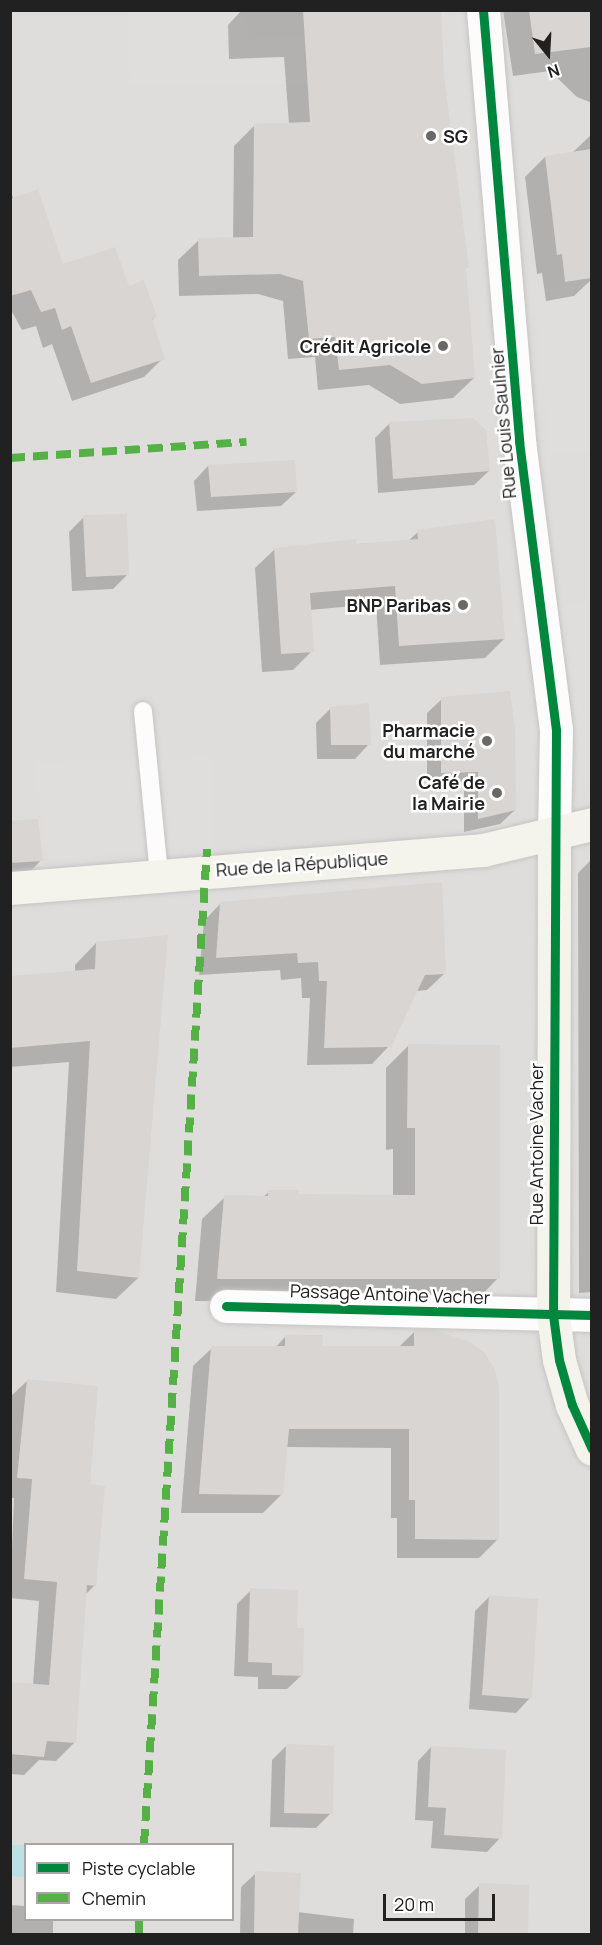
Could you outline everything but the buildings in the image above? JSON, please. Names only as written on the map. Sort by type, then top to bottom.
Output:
[{"type":"street","name":"Rue Louis Saulnier","points":[[483,10],[519,441],[555,730],[554,832]]},
{"type":"street","name":"Rue de la République","points":[[10,888],[483,850],[591,824]]},
{"type":"street","name":"Rue Antoine Vacher","points":[[554,832],[553,1315],[559,1360],[572,1405],[591,1449]]},
{"type":"street","name":"Passage Antoine Vacher","points":[[226,1306],[591,1315]]},
{"type":"lane","points":[[143,711],[159,875]]},
{"type":"shaded area","points":[[11,11],[591,11],[591,1934],[11,1934]]},
{"type":"shaded area","points":[[127,11],[244,11],[249,39],[302,37],[307,84],[130,84]]},
{"type":"shaded area","points":[[591,284],[591,451],[550,455],[533,290]]},
{"type":"shaded area","points":[[591,600],[591,785],[582,786],[554,606]]},
{"type":"shaded area","points":[[211,758],[213,846],[48,859],[34,762]]},
{"type":"water","points":[[11,1845],[24,1845],[24,1877],[11,1876]]},
{"type":"marked path","points":[[10,458],[246,442]]},
{"type":"marked path","points":[[144,1843],[207,849]]},
{"type":"marked path","points":[[139,1921],[139,1934]]},
{"type":"cycle path","points":[[483,10],[519,441],[556,730],[553,1315],[559,1360],[572,1405],[592,1449]]},
{"type":"cycle path","points":[[226,1306],[592,1315]]},
{"type":"place","name":"SG","points":[[431,136]]},
{"type":"place","name":"Crédit Agricole","points":[[443,346]]},
{"type":"place","name":"BNP Paribas","points":[[463,605]]},
{"type":"place","name":"Pharmacie du marché","points":[[487,741]]},
{"type":"place","name":"Café de la Mairie","points":[[497,793]]}]
